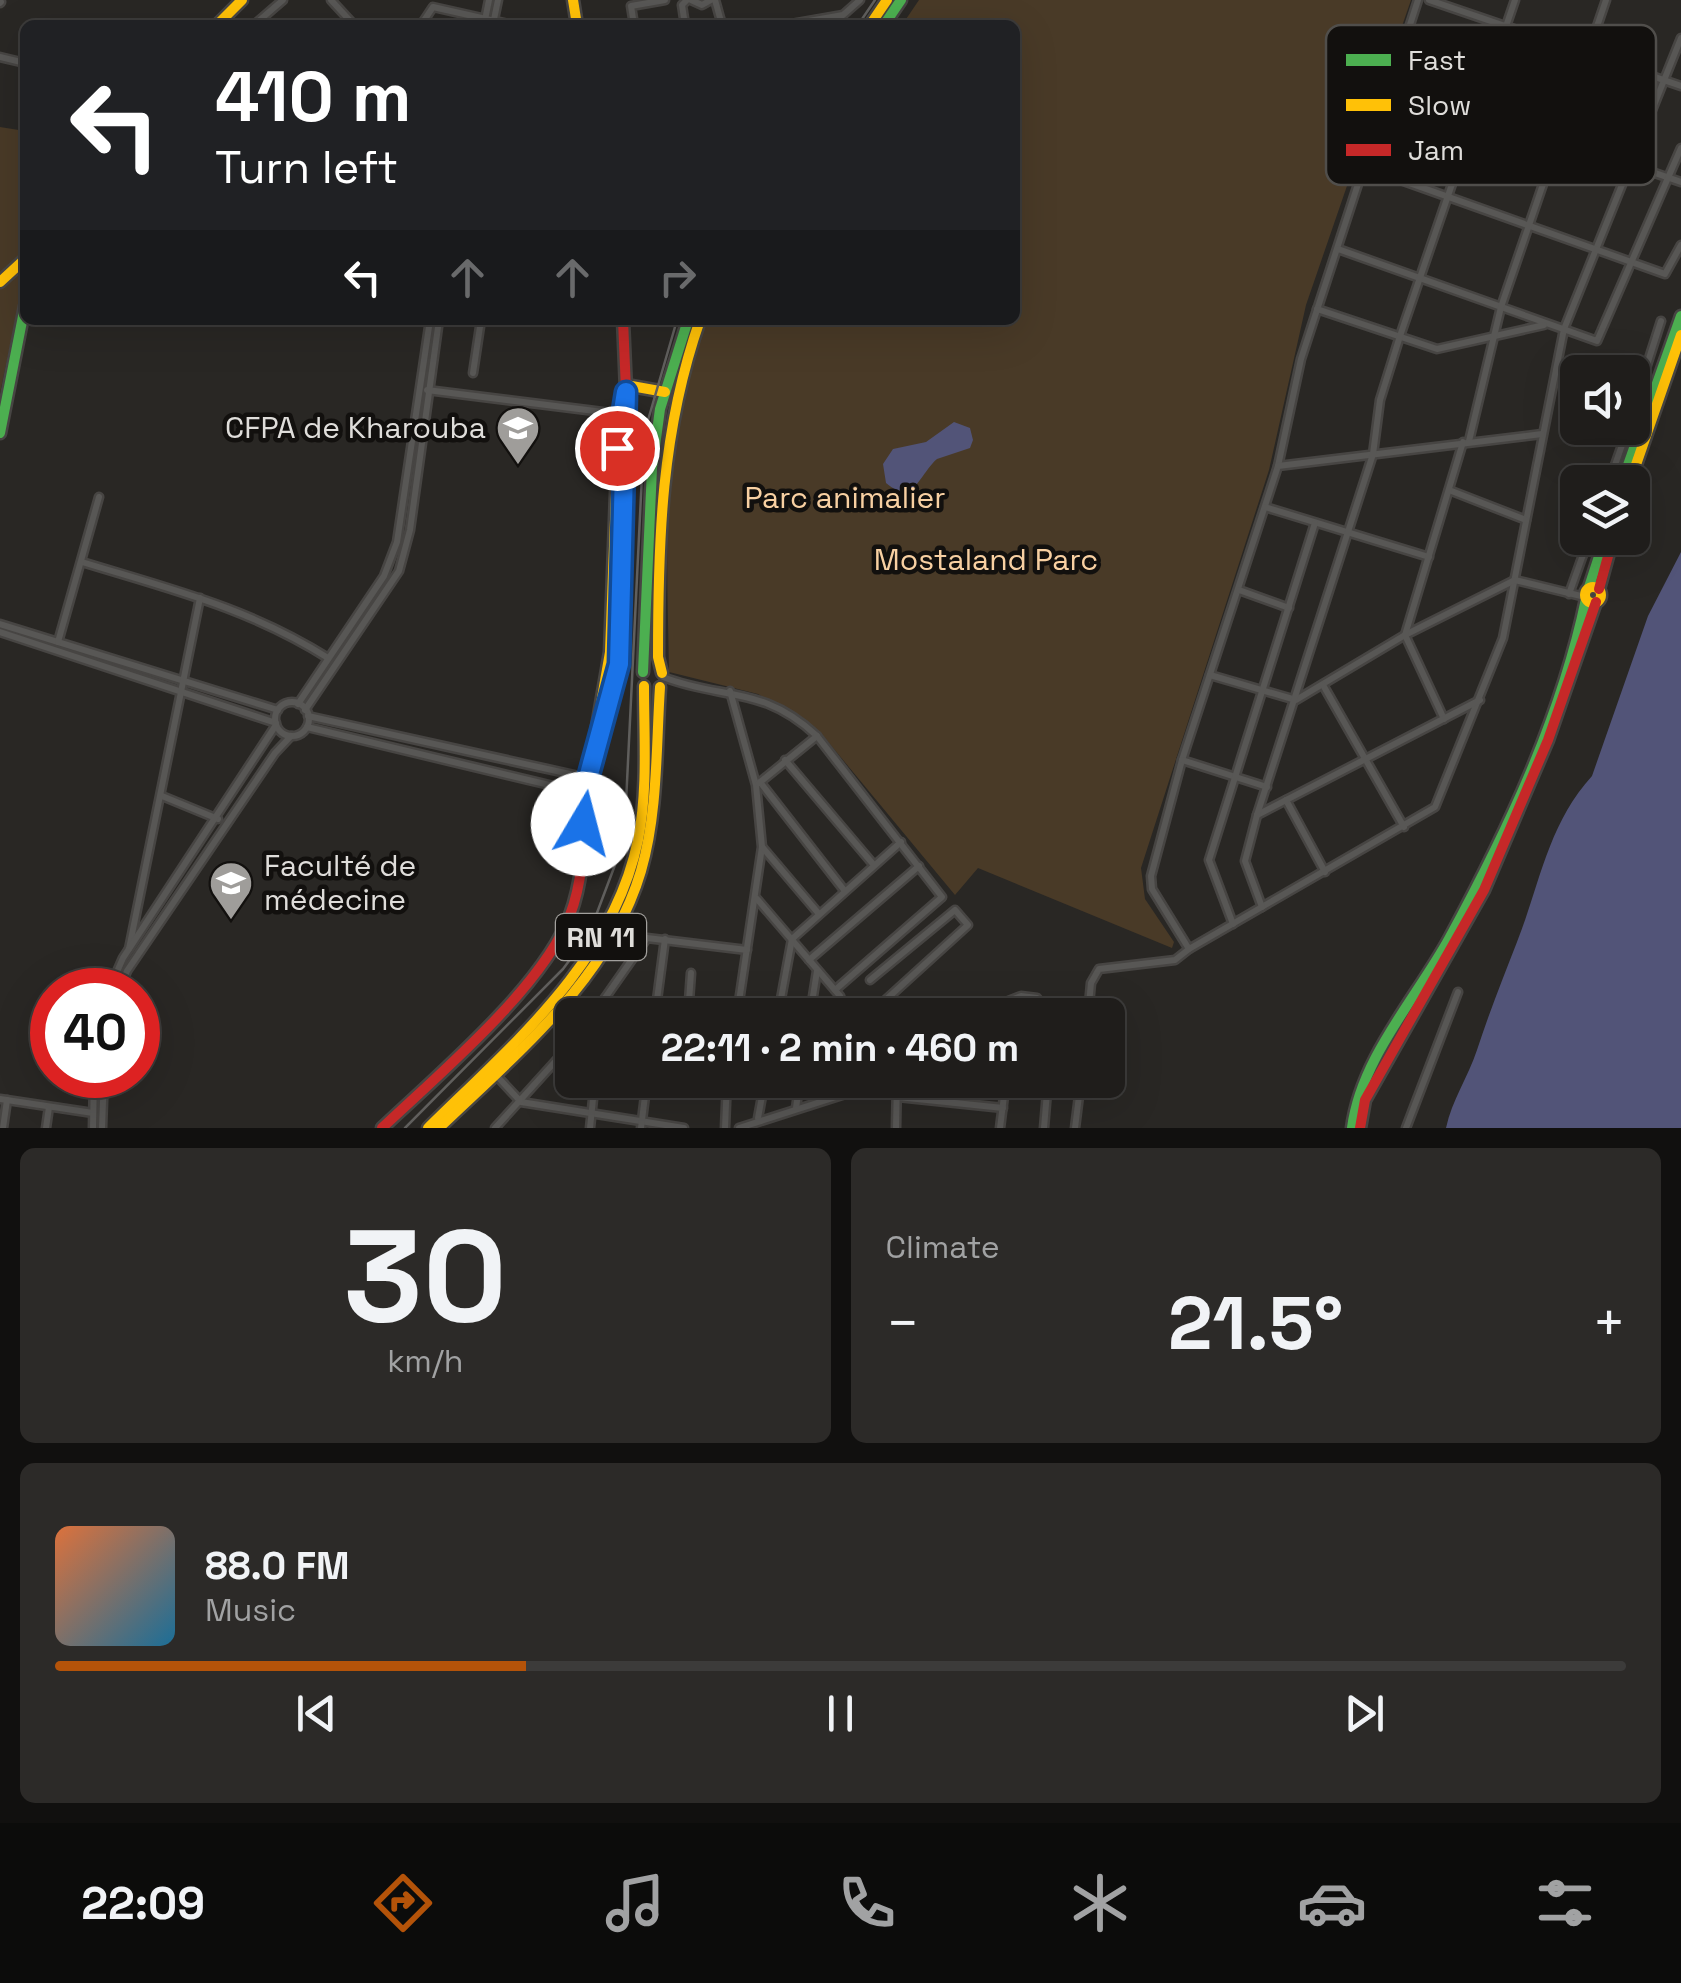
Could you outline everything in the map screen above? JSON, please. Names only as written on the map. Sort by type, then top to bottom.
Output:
[{"type":"main road","points":[[222,20],[242,0]]},
{"type":"main road","points":[[0,282],[20,263]]},
{"type":"main road","points":[[1628,465],[1681,316]]},
{"type":"main road","points":[[0,434],[21,325]]},
{"type":"main road","points":[[588,778],[619,664],[626,388],[623,325]]},
{"type":"main road","points":[[643,672],[653,668],[662,680],[644,686],[643,672],[652,468],[665,392],[686,325]]},
{"type":"main road","name":"RN 11","points":[[439,1128],[594,968],[629,905],[648,839],[662,680],[658,657],[661,468],[670,412],[698,325]]},
{"type":"main road","points":[[1636,465],[1681,335]]},
{"type":"main road","points":[[626,388],[665,392]]},
{"type":"main road","points":[[382,1128],[496,1013],[565,928],[577,884],[588,778],[610,652],[619,414],[626,388]]},
{"type":"main road","points":[[1360,1128],[1364,1100],[1484,890],[1548,740],[1601,555]]},
{"type":"main road","points":[[1352,1128],[1354,1104],[1361,1086],[1451,936],[1528,772],[1606,555]]},
{"type":"main road","name":"RN 11","points":[[428,1128],[566,987],[605,930],[638,838],[644,686]]},
{"type":"street","points":[[260,20],[282,0]]},
{"type":"street","points":[[331,0],[349,20]]},
{"type":"street","points":[[633,20],[630,6],[665,0]]},
{"type":"street","points":[[689,0],[702,6],[713,0]]},
{"type":"street","points":[[812,20],[843,14],[860,0]]},
{"type":"street","points":[[1411,25],[1418,0]]},
{"type":"street","points":[[1429,0],[1500,25]]},
{"type":"street","points":[[1507,25],[1515,0]]},
{"type":"street","points":[[1598,25],[1606,0]]},
{"type":"street","points":[[424,20],[431,8],[445,4],[484,20]]},
{"type":"street","points":[[1656,106],[1681,38]]},
{"type":"street","points":[[1656,78],[1681,86]]},
{"type":"street","points":[[1338,249],[1597,341],[1681,148]]},
{"type":"street","points":[[1656,172],[1681,182]]},
{"type":"street","points":[[1188,948],[1150,883],[1182,760],[1278,466],[1317,309],[1361,185]]},
{"type":"street","points":[[1416,185],[1667,274],[1681,245]]},
{"type":"street","points":[[1262,907],[1246,867],[1258,815],[1374,454],[1380,400],[1452,185]]},
{"type":"street","points":[[1444,719],[1405,635],[1466,442],[1492,337],[1544,185]]},
{"type":"street","points":[[1090,998],[1092,983],[1100,969],[1175,960],[1188,948],[1435,807],[1503,638],[1564,329],[1623,185]]},
{"type":"street","points":[[1317,309],[1437,349],[1545,324]]},
{"type":"street","points":[[1650,357],[1662,321]]},
{"type":"street","points":[[307,727],[307,713],[327,676],[399,571],[410,530],[430,325]]},
{"type":"street","points":[[0,624],[278,710],[298,704],[391,560],[402,524],[438,325]]},
{"type":"street","points":[[473,373],[480,325]]},
{"type":"street","points":[[425,390],[619,414]]},
{"type":"street","points":[[1278,466],[1542,434]]},
{"type":"street","points":[[1449,490],[1526,520]]},
{"type":"street","points":[[58,642],[99,497]]},
{"type":"street","points":[[1265,508],[1428,558]]},
{"type":"street","points":[[1232,924],[1210,860],[1315,523]]},
{"type":"street","points":[[1570,594],[1583,555]]},
{"type":"street","points":[[82,562],[278,626],[328,658]]},
{"type":"street","points":[[1210,675],[1296,700],[1405,635],[1515,580],[1570,594],[1591,595]]},
{"type":"street","points":[[1239,590],[1289,608]]},
{"type":"street","points":[[129,949],[162,796],[180,679],[200,598]]},
{"type":"street","points":[[0,632],[276,724],[291,736]]},
{"type":"street","points":[[320,670],[327,676]]},
{"type":"street","points":[[662,680],[730,690],[779,708],[816,736],[942,900],[835,990]]},
{"type":"street","points":[[1323,684],[1369,759],[1404,827]]},
{"type":"street","points":[[730,690],[758,784],[762,847],[740,998]]},
{"type":"street","points":[[1258,815],[1481,699]]},
{"type":"street","points":[[298,704],[307,713],[588,778]]},
{"type":"street","points":[[119,968],[218,819],[276,724],[278,710]]},
{"type":"street","points":[[130,968],[275,753],[291,736],[307,727],[586,794]]},
{"type":"street","points":[[758,784],[816,736]]},
{"type":"street","points":[[461,763],[464,750]]},
{"type":"street","points":[[785,760],[873,864]]},
{"type":"street","points":[[1182,760],[1267,787]]},
{"type":"street","points":[[758,784],[844,890]]},
{"type":"street","points":[[162,796],[218,819]]},
{"type":"street","points":[[1286,800],[1325,872]]},
{"type":"street","points":[[781,998],[792,939],[901,842]]},
{"type":"street","points":[[762,847],[819,914]]},
{"type":"street","points":[[809,960],[919,866]]},
{"type":"street","points":[[756,898],[839,998]]},
{"type":"street","points":[[870,980],[954,910],[965,916],[968,925],[888,998]]},
{"type":"street","points":[[605,998],[641,941],[665,939],[747,950]]},
{"type":"street","points":[[657,998],[665,939]]},
{"type":"street","points":[[123,958],[132,964]]},
{"type":"street","points":[[813,998],[818,970]]},
{"type":"street","points":[[689,998],[691,973]]},
{"type":"street","points":[[1406,1128],[1458,992]]},
{"type":"street","points":[[494,1128],[555,1062]]},
{"type":"street","points":[[494,1074],[520,1102],[641,1125],[684,1128]]},
{"type":"street","points":[[92,1128],[93,1098]]},
{"type":"street","points":[[102,1128],[103,1098]]},
{"type":"street","points":[[590,1128],[593,1098]]},
{"type":"street","points":[[641,1125],[645,1098]]},
{"type":"street","points":[[725,1128],[726,1098]]},
{"type":"street","points":[[758,1119],[762,1098]]},
{"type":"street","points":[[796,1108],[797,1098]]},
{"type":"street","points":[[738,1128],[826,1098]]},
{"type":"street","points":[[896,1128],[898,1098]]},
{"type":"street","points":[[907,1098],[1002,1108]]},
{"type":"street","points":[[1000,1128],[1003,1098]]},
{"type":"street","points":[[1044,1128],[1046,1098]]},
{"type":"street","points":[[1076,1128],[1079,1098]]},
{"type":"street","points":[[3,1128],[4,1100],[93,1113]]},
{"type":"street","points":[[46,1128],[49,1107]]},
{"type":"green space","name":"Mostaland Parc","points":[[919,0],[1411,0],[1402,25],[1326,25],[1326,185],[1347,185],[1306,305],[1269,470],[1141,868],[1145,899],[1174,942],[1172,948],[978,868],[955,895],[819,731],[758,694],[669,672],[667,537],[673,451],[689,365],[702,325],[1020,325],[1020,20],[905,20]]},
{"type":"green space","points":[[0,127],[20,130],[20,299],[0,393]]},
{"type":"water","points":[[954,422],[970,428],[970,448],[937,459],[910,490],[886,483],[883,464],[893,449],[926,442]]},
{"type":"water","points":[[1681,552],[1681,1128],[1446,1128],[1555,834],[1592,776],[1648,616]]},
{"type":"tram line","points":[[861,20],[875,0]]},
{"type":"tram line","points":[[405,1128],[563,969],[589,934],[618,857],[625,823],[644,434],[676,325]]},
{"type":"traffic: fast","points":[[887,20],[901,0]]},
{"type":"traffic: fast","points":[[1628,465],[1681,316]]},
{"type":"traffic: fast","points":[[0,433],[21,325]]},
{"type":"traffic: fast","points":[[643,672],[652,468],[660,409],[686,325]]},
{"type":"traffic: fast","points":[[1589,587],[1599,555]]},
{"type":"traffic: fast","points":[[1352,1128],[1357,1102],[1378,1053],[1449,939],[1530,774],[1562,688],[1586,599]]},
{"type":"traffic: slow","points":[[222,20],[242,0]]},
{"type":"traffic: slow","points":[[573,0],[576,20]]},
{"type":"traffic: slow","points":[[873,20],[887,0]]},
{"type":"traffic: slow","points":[[0,282],[20,264]]},
{"type":"traffic: slow","points":[[662,673],[658,613],[664,486],[677,403],[698,325]]},
{"type":"traffic: slow","points":[[1636,465],[1681,335]]},
{"type":"traffic: slow","points":[[626,385],[665,392]]},
{"type":"traffic: slow","points":[[626,392],[619,664],[588,778],[610,652],[619,414],[626,392]]},
{"type":"traffic: slow","points":[[1593,587],[1601,595],[1593,603],[1585,595],[1593,587]]},
{"type":"traffic: slow","points":[[428,1128],[555,999],[606,925],[625,884],[638,840],[645,763],[644,686]]},
{"type":"traffic: slow","points":[[439,1128],[557,1012],[584,980],[626,910],[641,871],[651,826],[660,687]]},
{"type":"traffic: jam","points":[[623,325],[626,390]]},
{"type":"traffic: jam","points":[[1599,589],[1608,555]]},
{"type":"traffic: jam","points":[[1360,1128],[1365,1100],[1484,890],[1548,740],[1596,602]]},
{"type":"traffic: jam","points":[[382,1128],[514,1000],[557,942],[579,882],[588,778]]},
{"type":"place","name":"CFPA de Kharouba","points":[[518,466]]},
{"type":"place","name":"Faculté de médecine","points":[[231,921]]},
{"type":"route","points":[[583,824],[588,778],[596,764],[619,664],[626,392],[619,414],[617,448]]},
{"type":"park label","name":"Parc animalier","points":[[845,498]]}]
